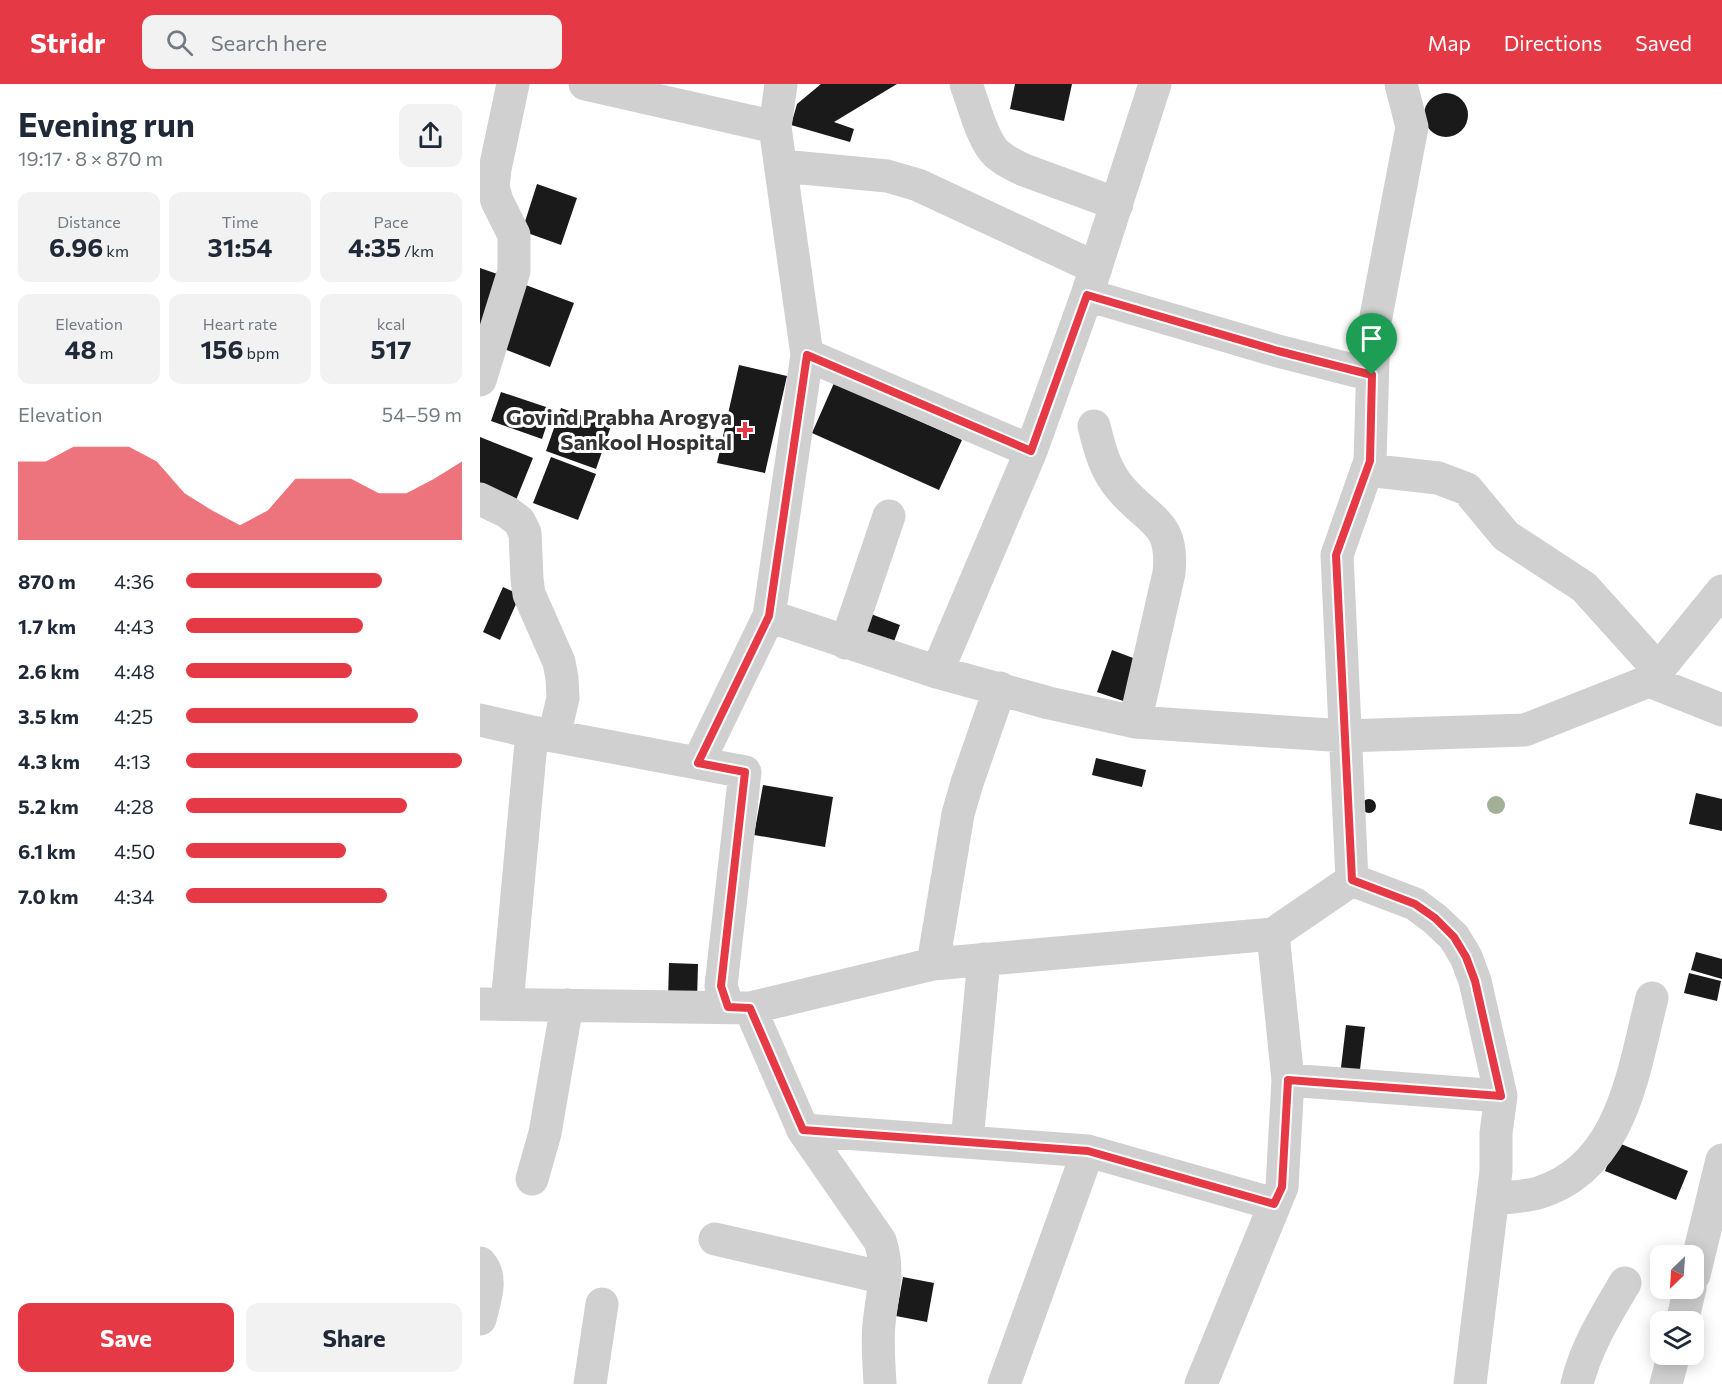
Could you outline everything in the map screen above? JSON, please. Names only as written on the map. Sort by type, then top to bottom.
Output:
[{"type":"street","points":[[480,380],[486,340],[514,271],[516,256],[514,235],[497,201],[493,187],[513,84]]},
{"type":"street","points":[[585,84],[775,127]]},
{"type":"street","points":[[698,763],[769,616],[807,355],[775,127],[782,84]]},
{"type":"street","points":[[966,84],[994,152],[1024,170],[1117,204]]},
{"type":"street","points":[[937,672],[1031,451],[1091,281],[1155,84]]},
{"type":"street","points":[[1352,880],[1336,555],[1370,461],[1374,327],[1412,127],[1401,84]]},
{"type":"street","points":[[782,166],[887,176],[918,185],[1091,281],[1278,351],[1372,375]]},
{"type":"street","points":[[807,355],[1031,451]]},
{"type":"street","points":[[1094,426],[1102,460],[1122,490],[1157,522],[1168,538],[1171,554],[1169,573],[1136,722]]},
{"type":"street","points":[[1367,470],[1438,478],[1467,489],[1506,536],[1584,587],[1653,675],[1722,710]]},
{"type":"street","points":[[480,499],[507,512],[519,521],[525,532],[529,594],[559,662],[563,698],[543,734],[494,1004],[739,1007],[933,964],[1273,934],[1352,880]]},
{"type":"street","points":[[846,643],[889,516]]},
{"type":"street","points":[[769,616],[937,672],[1049,703],[1136,722],[1345,736],[1525,730],[1653,675],[1722,591]]},
{"type":"street","points":[[933,964],[958,814],[1000,688]]},
{"type":"street","points":[[480,720],[745,772],[721,986],[739,1007],[803,1130],[880,1241],[886,1257],[879,1326],[880,1384]]},
{"type":"street","points":[[1352,880],[1415,904],[1435,918],[1454,937],[1466,957],[1475,981],[1501,1096],[1496,1133],[1493,1199],[1470,1384]]},
{"type":"street","points":[[1201,1384],[1282,1187],[1288,1080],[1273,934]]},
{"type":"street","points":[[967,1141],[984,959]]},
{"type":"street","points":[[1493,1199],[1537,1194],[1560,1184],[1597,1156],[1615,1128],[1625,1101],[1652,998]]},
{"type":"street","points":[[532,1179],[545,1133],[567,1005]]},
{"type":"street","points":[[1288,1080],[1501,1096]]},
{"type":"street","points":[[803,1130],[1088,1151],[1274,1204]]},
{"type":"street","points":[[1004,1384],[1088,1151]]},
{"type":"street","points":[[1701,1245],[1722,1160]]},
{"type":"street","points":[[715,1239],[885,1278]]},
{"type":"street","points":[[480,1263],[486,1269],[487,1279],[480,1319]]},
{"type":"street","points":[[1577,1384],[1585,1358],[1597,1332],[1625,1283]]},
{"type":"street","points":[[590,1384],[602,1304]]},
{"type":"street","points":[[1666,1384],[1671,1365]]},
{"type":"building","points":[[821,84],[897,84],[834,122],[854,129],[850,142],[791,125],[797,104]]},
{"type":"building","points":[[1015,84],[1072,84],[1064,121],[1010,109]]},
{"type":"building","points":[[1446,93],[1455,94],[1462,99],[1467,106],[1467,124],[1462,131],[1455,136],[1446,137],[1437,136],[1430,131],[1425,124],[1424,115],[1425,106],[1430,99],[1437,94]]},
{"type":"building","points":[[537,184],[577,198],[561,245],[522,231]]},
{"type":"building","points":[[480,268],[506,277],[480,334]]},
{"type":"building","points":[[523,284],[574,303],[550,367],[499,347]]},
{"type":"building","points":[[739,365],[787,376],[765,473],[717,463]]},
{"type":"building","points":[[834,383],[962,440],[939,490],[812,433]]},
{"type":"building","points":[[501,392],[552,409],[542,439],[491,421]]},
{"type":"building","points":[[561,408],[611,426],[596,469],[546,451]]},
{"type":"building","points":[[480,437],[533,458],[516,500],[480,486]]},
{"type":"building","points":[[551,457],[596,474],[578,520],[533,503]]},
{"type":"building","points":[[503,587],[520,595],[500,640],[483,632]]},
{"type":"building","points":[[863,611],[900,625],[891,650],[854,637]]},
{"type":"building","points":[[1112,650],[1141,661],[1126,702],[1097,692]]},
{"type":"building","points":[[1096,758],[1146,770],[1142,787],[1092,775]]},
{"type":"building","points":[[763,785],[833,797],[825,847],[754,835]]},
{"type":"building","points":[[1696,793],[1722,799],[1722,831],[1689,824]]},
{"type":"building","points":[[1366,799],[1372,799],[1376,806],[1372,813],[1366,813],[1362,809],[1362,803]]},
{"type":"building","points":[[1696,952],[1722,959],[1722,979],[1691,970]]},
{"type":"building","points":[[669,963],[698,964],[697,1001],[668,1000]]},
{"type":"building","points":[[1689,973],[1721,981],[1717,1001],[1684,993]]},
{"type":"building","points":[[1346,1025],[1365,1027],[1359,1078],[1340,1076]]},
{"type":"building","points":[[1616,1142],[1688,1171],[1676,1200],[1605,1171]]},
{"type":"building","points":[[903,1277],[934,1283],[927,1322],[896,1316]]},
{"type":"place","name":"Govind Prabha Arogya Sankool Hospital","points":[[745,430]]},
{"type":"route","points":[[1087,295],[1278,351],[1372,375],[1370,461],[1336,555],[1352,880],[1415,904],[1435,918],[1454,937],[1466,957],[1475,981],[1501,1096],[1288,1080],[1282,1187],[1274,1204],[1088,1151],[803,1130],[750,1008],[728,1007],[721,986],[745,772],[698,763],[769,616],[807,355],[1031,451],[1087,295]]}]
